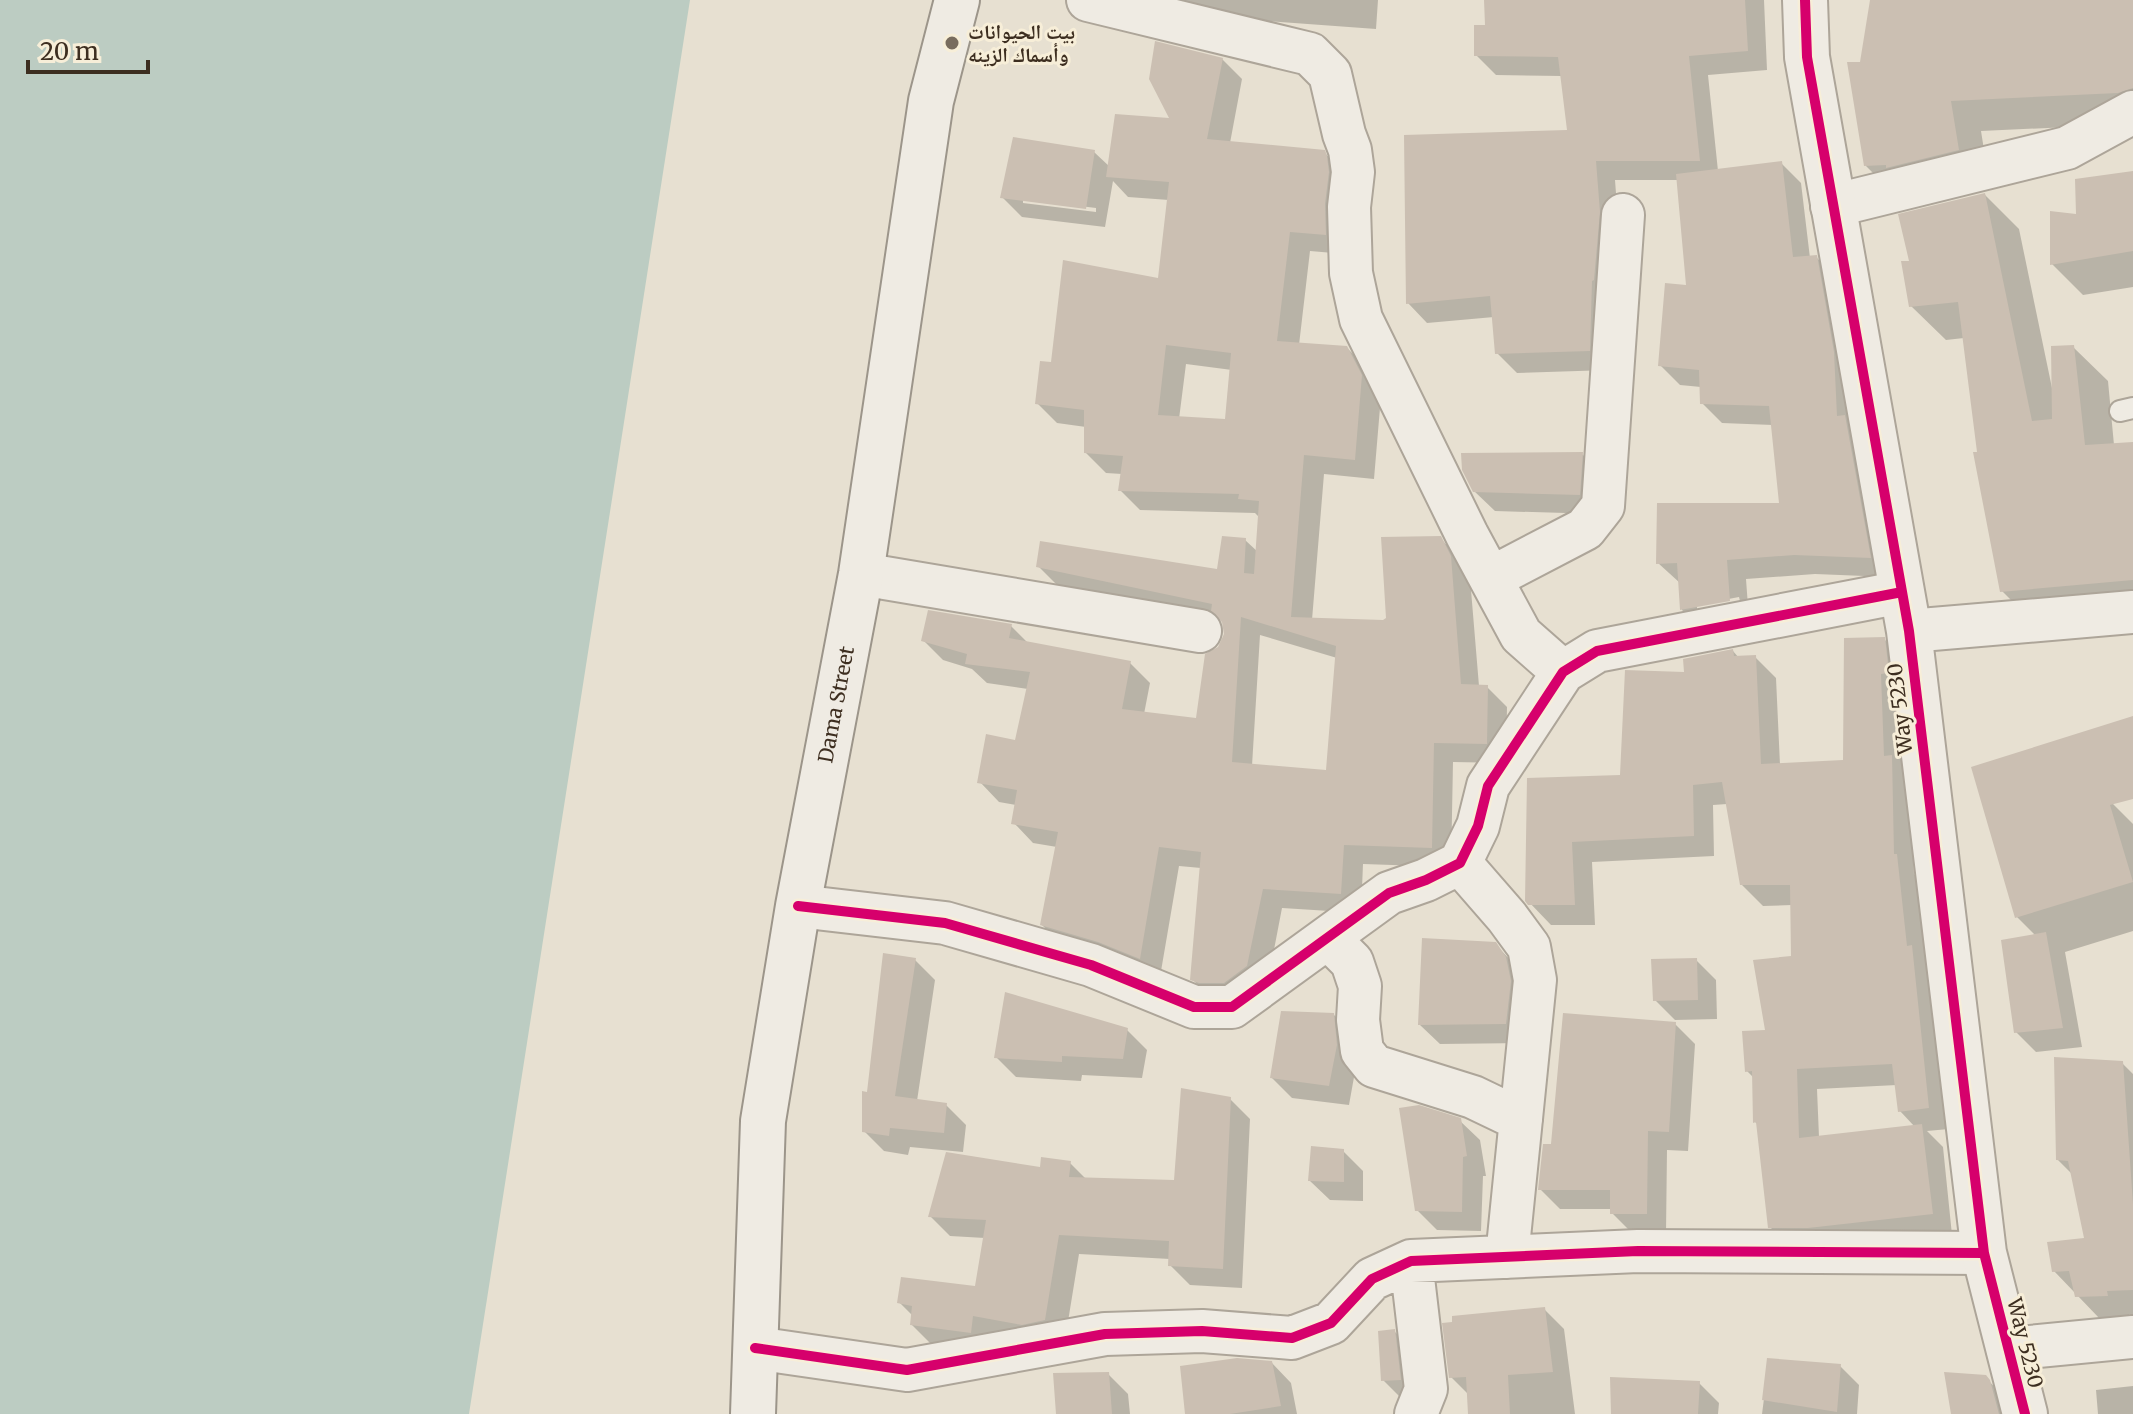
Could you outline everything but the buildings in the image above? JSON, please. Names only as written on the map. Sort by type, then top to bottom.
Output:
[{"type":"main road","name":"Dama Street","points":[[753,1414],[763,1121],[798,906],[861,574],[931,101],[957,0]]},
{"type":"main road","name":"Way 5230","points":[[1805,0],[1807,57],[1906,612],[1984,1253],[2025,1414]]},
{"type":"street","points":[[1088,0],[1310,54],[1330,74],[1353,172],[1349,207],[1351,273],[1361,319],[1521,635],[1563,672]]},
{"type":"street","points":[[1832,206],[2067,148],[2133,112]]},
{"type":"street","points":[[1491,578],[1585,529],[1603,506],[1623,215]]},
{"type":"street","points":[[861,574],[1200,631]]},
{"type":"street","points":[[798,906],[945,923],[1091,965],[1194,1007],[1232,1007],[1389,893],[1426,880],[1460,863],[1478,826],[1488,786],[1563,672],[1597,651],[1906,612],[2133,612]]},
{"type":"street","points":[[1460,863],[1529,947],[1535,980],[1507,1257]]},
{"type":"street","points":[[1329,939],[1352,962],[1360,986],[1358,1020],[1362,1051],[1374,1066],[1473,1097],[1521,1120]]},
{"type":"street","points":[[755,1348],[907,1370],[1105,1334],[1202,1331],[1292,1338],[1331,1323],[1372,1279],[1411,1261],[1638,1251],[1984,1253]]},
{"type":"street","points":[[1411,1261],[1426,1389],[1416,1414]]},
{"type":"street","points":[[2008,1349],[2133,1337]]},
{"type":"shaded area","points":[[0,0],[690,0],[469,1414],[0,1414]]},
{"type":"cycle path","points":[[1805,0],[1807,57],[1909,631],[1984,1253],[2025,1414]]},
{"type":"cycle path","points":[[798,906],[945,923],[1091,965],[1194,1007],[1232,1007],[1389,893],[1426,880],[1460,863],[1478,826],[1488,786],[1563,672],[1597,651],[1902,592]]},
{"type":"cycle path","points":[[755,1348],[907,1370],[1105,1334],[1202,1331],[1292,1338],[1331,1323],[1372,1279],[1411,1261],[1638,1251],[1984,1253]]},
{"type":"place","name":"بيت الحيوانات وأسماك الزينه","points":[[952,43]]}]
